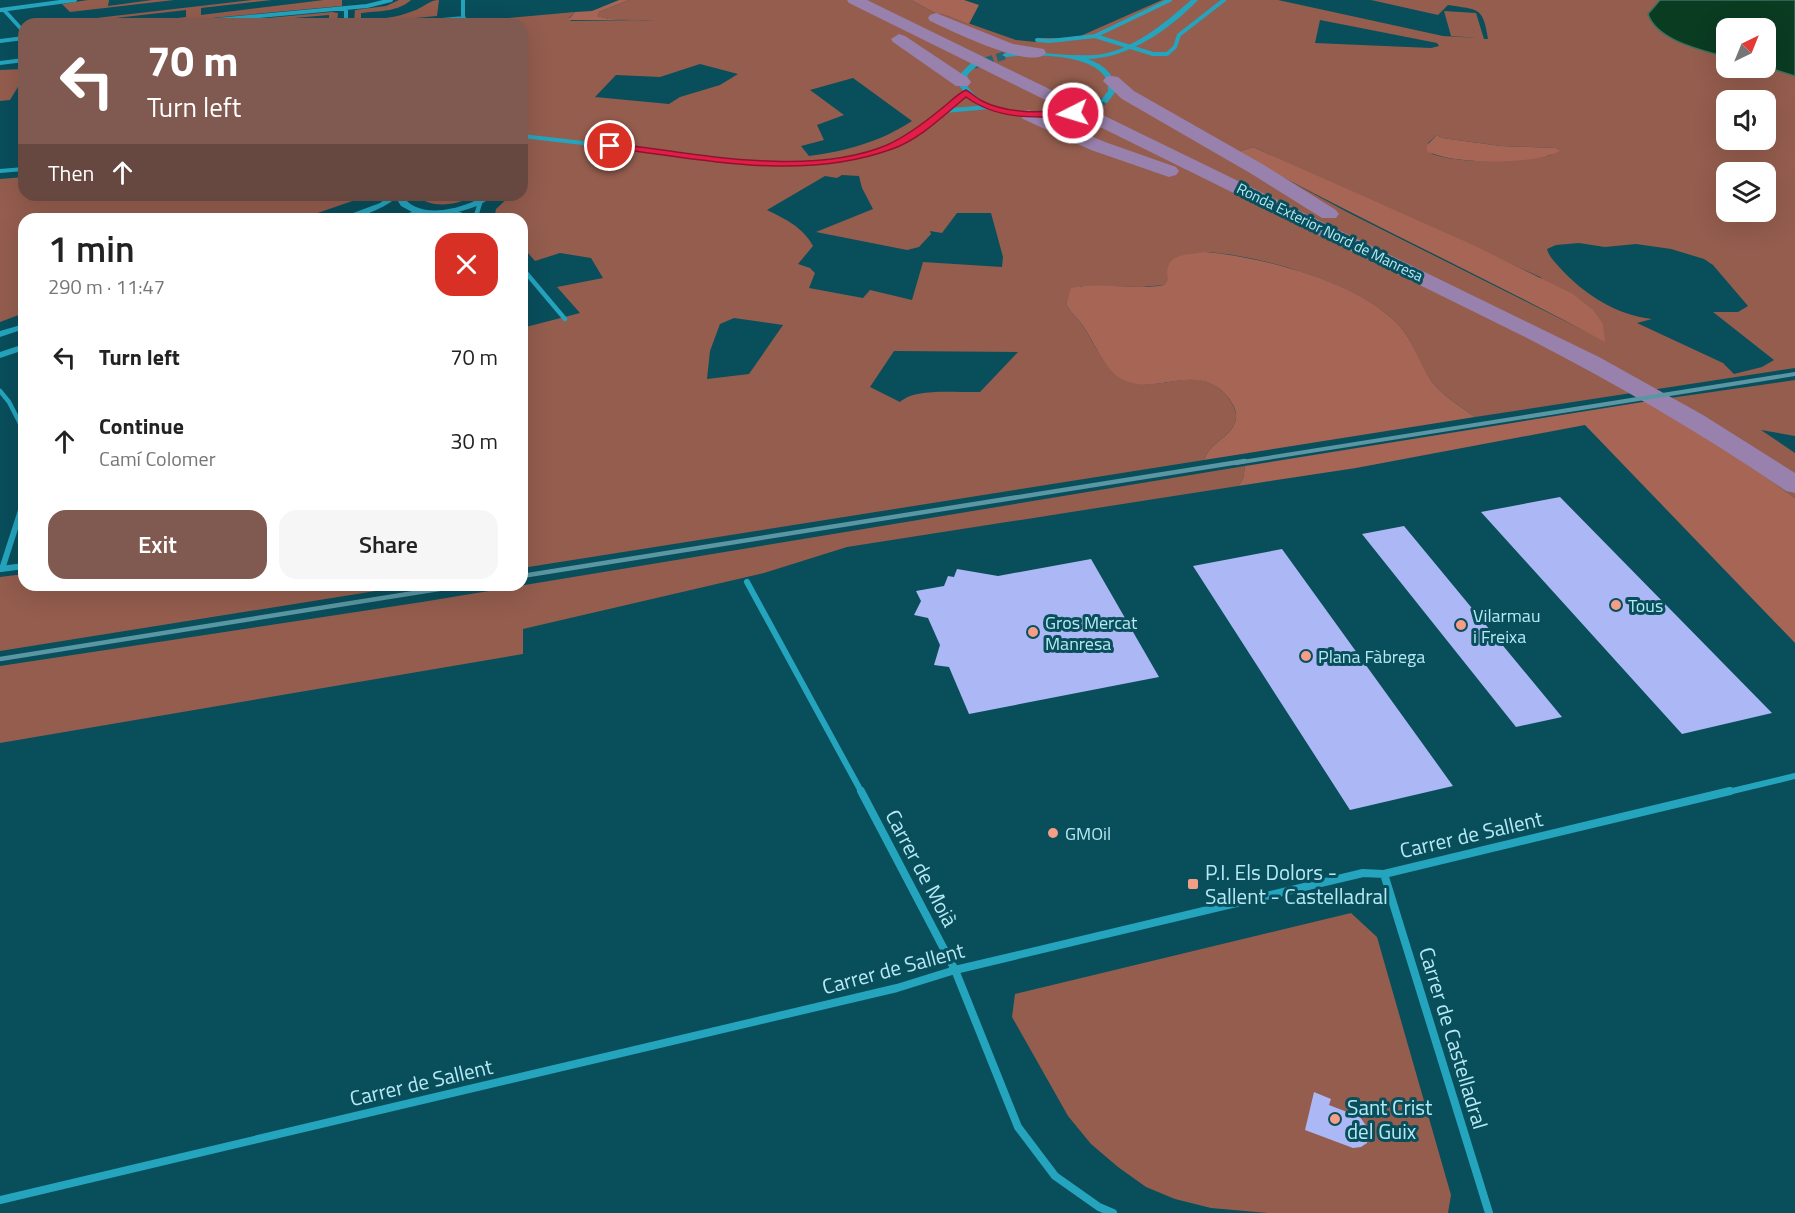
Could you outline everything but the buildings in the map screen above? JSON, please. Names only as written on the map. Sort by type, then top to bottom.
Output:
[{"type":"highway","points":[[835,0],[946,69],[964,87]]},
{"type":"highway","name":"Ronda Exterior Nord de Manresa","points":[[855,0],[1376,255],[1643,380]]},
{"type":"highway","name":"Ronda Exterior Nord de Manresa","points":[[876,0],[1340,222],[1643,380],[1795,465]]},
{"type":"highway","points":[[926,13],[1001,47],[1037,46]]},
{"type":"highway","points":[[1107,76],[1128,95],[1257,169],[1340,222]]},
{"type":"highway","points":[[1029,115],[1098,146],[1237,197],[1376,255]]},
{"type":"highway","name":"Ronda Exterior Nord de Manresa","points":[[1685,404],[1795,485]]},
{"type":"main road","points":[[1070,57],[1103,56],[1121,50],[1169,23],[1195,0]]},
{"type":"main road","points":[[1006,55],[1037,46],[1070,57],[1107,76],[1112,91],[1104,100]]},
{"type":"main road","points":[[1107,76],[1121,50]]},
{"type":"main road","points":[[974,65],[965,73],[964,87],[989,107],[1029,115],[1073,113]]},
{"type":"street","points":[[2,10],[75,0]]},
{"type":"street","points":[[238,18],[382,4],[391,0]]},
{"type":"street","points":[[463,0],[464,18]]},
{"type":"street","points":[[1037,46],[1050,41],[1095,36],[1170,0]]},
{"type":"street","points":[[1095,36],[1162,55],[1172,52],[1179,35],[1224,0]]},
{"type":"street","points":[[346,8],[346,18]]},
{"type":"street","points":[[2,10],[18,26]]},
{"type":"street","points":[[0,40],[18,38]]},
{"type":"street","points":[[0,63],[18,61]]},
{"type":"street","points":[[528,137],[765,164],[795,164],[844,159],[890,147],[919,131],[964,87]]},
{"type":"street","points":[[941,112],[989,107]]},
{"type":"street","points":[[0,171],[18,170]]},
{"type":"street","points":[[359,213],[389,201]]},
{"type":"street","points":[[402,201],[406,206],[424,211]]},
{"type":"street","points":[[416,213],[452,211],[480,202]]},
{"type":"street","points":[[476,213],[480,202]]},
{"type":"street","points":[[452,211],[458,213]]},
{"type":"street","points":[[528,275],[565,319]]},
{"type":"street","points":[[0,334],[18,328]]},
{"type":"street","points":[[0,355],[18,349]]},
{"type":"street","points":[[0,391],[18,419]]},
{"type":"street","points":[[18,524],[1,569],[18,567]]},
{"type":"street","name":"Carrer de Moià","points":[[747,582],[920,900],[955,970],[1018,1127],[1055,1176],[1099,1207],[1113,1213]]},
{"type":"street","name":"Carrer de Sallent","points":[[0,1200],[897,988],[955,970],[1363,873],[1384,874],[1795,776]]},
{"type":"street","name":"Carrer de Castelladral","points":[[1384,874],[1489,1213]]},
{"type":"shaded area","points":[[109,0],[108,6],[152,0],[174,0],[70,12],[62,4]]},
{"type":"shaded area","points":[[252,0],[272,0],[201,8],[201,15],[324,0],[342,0],[342,6],[212,18],[178,18],[186,17],[186,10],[96,18]]},
{"type":"shaded area","points":[[399,0],[411,0],[394,9],[361,13],[361,18],[354,18],[355,10],[386,6]]},
{"type":"shaded area","points":[[439,0],[437,16],[386,18],[417,10],[432,1]]},
{"type":"shaded area","points":[[619,0],[629,0],[599,12],[597,16],[609,19],[657,21],[568,20],[575,12],[592,11]]},
{"type":"shaded area","points":[[629,0],[911,0],[937,14],[1016,40],[1036,42],[1037,38],[1076,38],[1162,0],[1278,0],[1443,36],[1478,38],[1451,36],[1444,11],[1476,13],[1484,39],[1488,39],[1484,20],[1473,9],[1448,5],[1438,15],[1371,0],[1795,0],[1795,368],[1475,417],[1436,387],[1403,330],[1365,299],[1312,275],[1283,266],[1229,254],[1206,252],[1164,285],[1081,286],[1068,298],[1066,304],[1083,326],[1103,359],[1121,377],[1141,384],[1180,380],[1205,381],[1217,387],[1228,397],[1236,413],[1234,425],[1207,453],[1204,460],[528,567],[528,326],[580,313],[557,287],[603,278],[591,258],[560,253],[535,261],[528,253],[528,213],[495,213],[496,209],[505,201],[528,201],[528,18],[508,18],[575,12],[569,18],[571,21],[654,21],[609,19],[596,16],[599,12]],"holes":[[[1320,20],[1437,43],[1439,46],[1431,48],[1315,43]],[[700,64],[738,74],[720,85],[680,97],[669,104],[595,97],[616,75],[660,77]],[[853,78],[912,121],[888,135],[862,144],[809,156],[801,146],[824,140],[817,125],[844,115],[810,90]],[[1437,135],[1442,138],[1501,146],[1555,148],[1551,155],[1546,156],[1475,161],[1432,154],[1428,143]],[[1253,147],[1540,277],[1605,341],[1349,213],[1240,154],[1241,151]],[[842,175],[859,176],[862,188],[873,209],[816,232],[907,250],[919,247],[931,234],[930,231],[942,233],[957,213],[991,213],[1003,257],[1002,267],[923,262],[912,300],[870,290],[863,298],[809,288],[815,273],[810,268],[798,264],[813,246],[799,229],[767,210],[825,176],[837,178]],[[1579,243],[1605,247],[1636,244],[1671,249],[1704,259],[1713,265],[1748,306],[1738,312],[1713,312],[1774,360],[1762,367],[1734,374],[1723,363],[1637,323],[1652,319],[1613,308],[1590,295],[1551,257],[1547,249],[1556,245]],[[734,318],[783,325],[749,374],[707,379],[710,351],[720,324]],[[894,351],[1018,352],[980,392],[916,394],[900,402],[870,387]]]},
{"type":"shaded area","points":[[911,0],[964,0],[979,5],[969,24],[937,14]]},
{"type":"shaded area","points":[[1660,0],[1795,0],[1795,76],[1776,70],[1776,18],[1716,18],[1716,54],[1670,38],[1653,23],[1648,14]]},
{"type":"shaded area","points":[[338,13],[338,18],[329,18],[329,15],[268,18]]},
{"type":"shaded area","points":[[18,69],[18,87],[10,100],[0,101],[0,70]]},
{"type":"shaded area","points":[[1437,135],[1442,138],[1501,146],[1555,148],[1560,151],[1548,156],[1514,161],[1455,159],[1427,151],[1427,145]]},
{"type":"shaded area","points":[[1253,147],[1473,245],[1573,294],[1593,310],[1603,324],[1605,342],[1239,154]]},
{"type":"shaded area","points":[[18,178],[18,201],[352,201],[318,213],[18,213],[18,315],[0,322],[0,179]]},
{"type":"shaded area","points":[[424,201],[461,201],[445,204]]},
{"type":"shaded area","points":[[1206,252],[1283,266],[1339,286],[1364,299],[1386,313],[1403,330],[1436,387],[1475,417],[1204,460],[1207,453],[1234,425],[1236,412],[1228,397],[1216,386],[1203,381],[1147,384],[1133,383],[1120,378],[1105,363],[1083,326],[1066,304],[1071,288],[1094,285],[1152,287],[1164,285],[1168,280],[1167,271],[1172,260],[1183,255]]},
{"type":"shaded area","points":[[1795,380],[1795,436],[1761,430],[1795,453],[1795,498],[1710,437],[1649,401]]},
{"type":"shaded area","points":[[1649,401],[1710,437],[1795,498],[1795,643],[1585,425],[1356,468],[1238,486],[1243,479],[1245,466]]},
{"type":"shaded area","points":[[1245,466],[1243,479],[1238,486],[847,547],[764,573],[523,629],[523,654],[0,743],[0,666],[489,591],[528,591],[528,584]]},
{"type":"shaded area","points":[[18,575],[18,591],[375,591],[0,651],[0,577]]},
{"type":"shaded area","points":[[1351,913],[1377,937],[1451,1195],[1448,1213],[1268,1213],[1211,1208],[1175,1199],[1146,1187],[1091,1144],[1068,1116],[1012,1017],[1015,994]]},
{"type":"tunnel","points":[[974,65],[1006,55]]},
{"type":"tunnel","points":[[1074,113],[1104,101]]},
{"type":"railway","points":[[1236,463],[1795,374]]},
{"type":"railway","points":[[528,575],[1245,461]]},
{"type":"railway","points":[[0,659],[426,591]]},
{"type":"place","name":"Tous","points":[[1616,605]]},
{"type":"place","name":"Vilarmau i Freixa","points":[[1461,625]]},
{"type":"place","name":"Gros Mercat Manresa","points":[[1033,632]]},
{"type":"place","name":"Plana Fàbrega","points":[[1306,656]]},
{"type":"place","name":"GMOil","points":[[1053,833]]},
{"type":"place","name":"P.I. Els Dolors - Sallent - Castelladral","points":[[1193,884]]},
{"type":"place","name":"Sant Crist del Guix","points":[[1335,1119]]},
{"type":"route","points":[[610,146],[765,164],[795,164],[844,159],[890,147],[919,131],[966,93],[979,103],[1008,112],[1037,116],[1073,113]]}]
